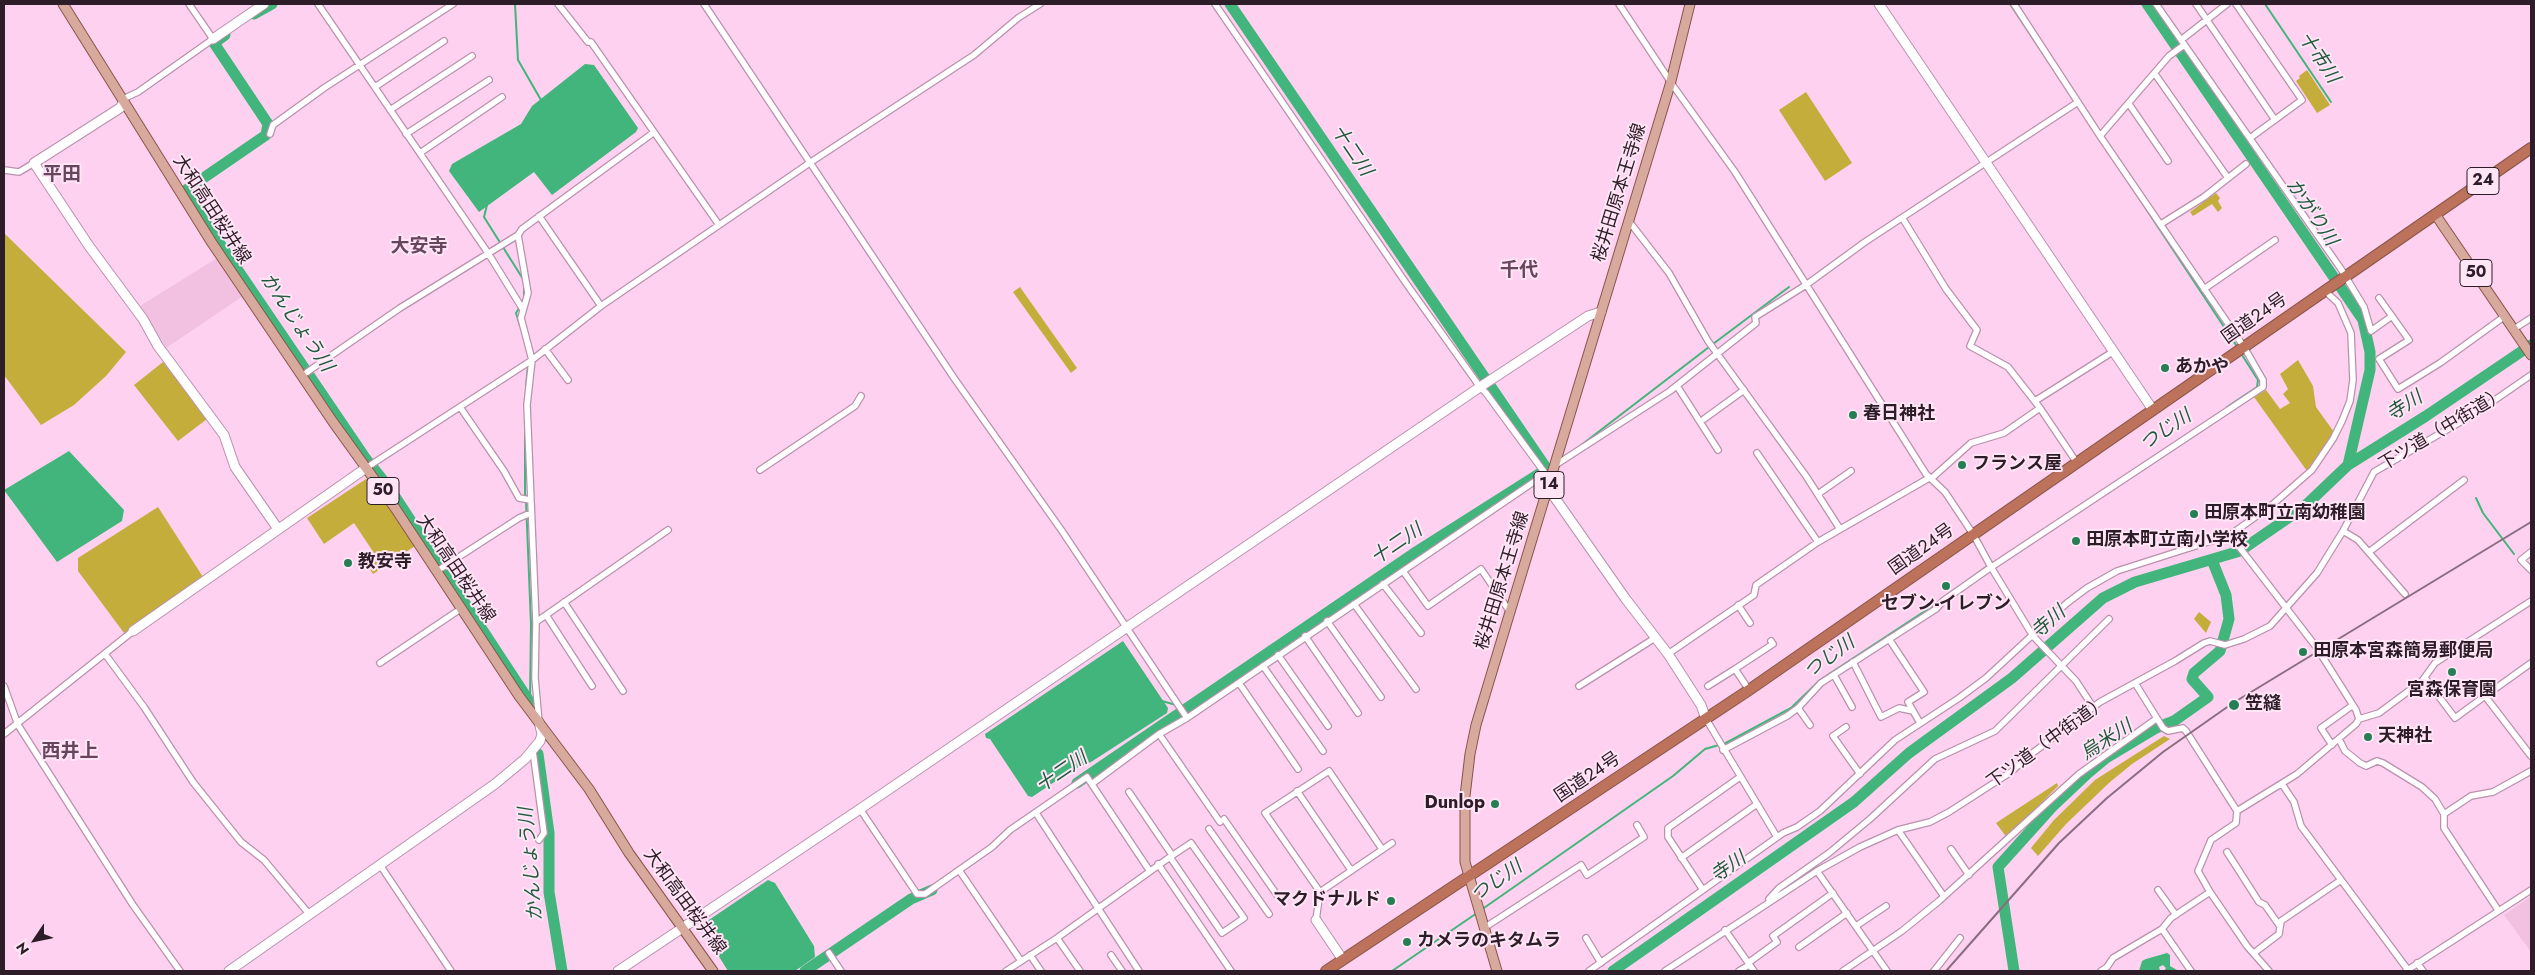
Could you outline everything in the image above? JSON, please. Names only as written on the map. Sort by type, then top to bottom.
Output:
[{"type":"highway","name":"国道24号","points":[[1326,971],[1749,690],[2531,148]]},
{"type":"main road","name":"大和高田桜井線","points":[[63,4],[212,243],[306,373],[440,569],[462,608],[519,696],[589,789],[628,852],[713,971]]},
{"type":"main road","name":"桜井田原本王寺線","points":[[1497,971],[1465,862],[1465,796],[1470,754],[1476,725],[1547,481],[1554,466],[1671,82],[1690,4]]},
{"type":"main road","name":"50","points":[[2436,214],[2531,355]]},
{"type":"street","points":[[189,4],[212,39]]},
{"type":"street","points":[[4,170],[20,172],[120,108],[123,100],[138,92],[264,4]]},
{"type":"street","points":[[318,4],[361,64],[406,134],[488,253],[522,308]]},
{"type":"street","points":[[270,134],[273,125],[361,64],[453,4]]},
{"type":"street","points":[[558,4],[588,42],[591,42],[719,225]]},
{"type":"street","points":[[704,4],[954,378],[1187,718]]},
{"type":"street","points":[[4,734],[18,725],[72,678],[133,631],[369,466],[532,360],[601,306],[810,162],[974,55],[1018,18],[1040,4]]},
{"type":"street","points":[[1215,4],[1484,384],[1486,393],[1655,638],[1668,654],[1701,705],[1706,719],[1721,746],[1777,837]]},
{"type":"street","points":[[1619,4],[1671,82],[1735,172],[1930,478],[1945,492],[1973,534],[1990,567],[2034,637],[2076,681],[2093,707]]},
{"type":"street","points":[[1879,4],[2153,410]]},
{"type":"street","points":[[1721,746],[1798,708],[1822,683],[1936,609],[1943,601],[1990,567],[2263,387],[2263,380],[2244,347],[2100,136],[2014,4]]},
{"type":"street","points":[[2156,4],[2182,44],[2341,269],[2343,278],[2364,307],[2371,331],[2392,316]]},
{"type":"street","points":[[2196,4],[2275,120]]},
{"type":"street","points":[[2100,136],[2169,56],[2227,4]]},
{"type":"street","points":[[2236,4],[2302,100],[2250,138]]},
{"type":"street","points":[[375,87],[444,41]]},
{"type":"street","points":[[390,110],[472,56]]},
{"type":"street","points":[[2155,74],[2228,178]]},
{"type":"street","points":[[406,134],[489,80]]},
{"type":"street","points":[[420,153],[502,97]]},
{"type":"street","points":[[1554,466],[1633,418],[1756,323],[1755,317],[1806,285],[1865,242],[1903,219],[2078,102]]},
{"type":"street","points":[[2129,104],[2168,162]]},
{"type":"street","points":[[306,373],[400,308],[518,234],[522,228],[653,133]]},
{"type":"street","points":[[34,163],[89,246],[143,319],[158,346],[224,436],[235,467],[278,529]]},
{"type":"street","points":[[2161,224],[2204,197],[2246,164]]},
{"type":"street","points":[[539,216],[601,306]]},
{"type":"street","points":[[1903,219],[1946,289],[1977,330],[1970,346],[2008,367],[2040,408],[2076,463]]},
{"type":"street","points":[[1628,220],[1669,273],[1717,352],[1818,494],[1840,529]]},
{"type":"street","points":[[229,971],[488,789],[533,750],[540,741],[542,734],[535,678],[536,622],[527,405],[532,360],[521,318],[522,308],[528,293],[518,234]]},
{"type":"street","points":[[2204,288],[2275,240]]},
{"type":"street","points":[[1589,971],[1777,837],[1797,828],[1820,811],[1895,740],[1984,680],[2034,637],[2067,603],[2098,580],[2117,571],[2232,537],[2312,470],[2333,439],[2350,401],[2353,380],[2351,333],[2338,303],[2326,289]]},
{"type":"street","points":[[2379,298],[2409,340],[2379,359],[2398,389],[2440,363],[2505,316]]},
{"type":"street","points":[[618,971],[860,809],[1484,384],[1588,316],[1601,312]]},
{"type":"street","points":[[2515,331],[2531,318]]},
{"type":"street","points":[[545,349],[568,380]]},
{"type":"street","points":[[2035,401],[2114,351]]},
{"type":"street","name":"下ツ道（中街道）","points":[[1665,971],[1768,901],[1786,893],[1817,871],[1860,847],[1898,830],[1930,822],[1949,812],[2011,772],[2026,758],[2093,707],[2204,643],[2210,641],[2225,645],[2244,639],[2270,626],[2316,573],[2343,531],[2374,472],[2479,411],[2531,375]]},
{"type":"street","points":[[1676,386],[1718,450]]},
{"type":"street","points":[[1704,419],[1744,390]]},
{"type":"street","points":[[760,470],[855,406],[861,396]]},
{"type":"street","points":[[460,408],[504,471],[519,498],[530,500]]},
{"type":"street","points":[[1668,654],[1738,606],[1754,594],[1756,585],[1818,542],[1930,478],[1971,443],[2004,433],[2040,408]]},
{"type":"street","points":[[1757,453],[1818,542]]},
{"type":"street","points":[[1818,494],[1851,471]]},
{"type":"street","points":[[2369,552],[2464,480]]},
{"type":"street","points":[[1093,783],[1160,734],[1239,683],[1327,621],[1547,481]]},
{"type":"street","points":[[440,569],[519,518],[531,513]]},
{"type":"street","points":[[536,622],[668,530]]},
{"type":"street","points":[[2343,531],[2358,540],[2405,594]]},
{"type":"street","points":[[2232,537],[2317,648],[2354,705],[2359,719]]},
{"type":"street","points":[[2531,552],[2521,560],[2531,570]]},
{"type":"street","points":[[1403,571],[1428,606],[1481,569],[1510,612]]},
{"type":"street","points":[[1383,584],[1421,633]]},
{"type":"street","points":[[2237,810],[2282,784],[2332,745],[2359,719],[2379,712],[2425,678],[2430,668],[2441,659],[2531,601]]},
{"type":"street","points":[[564,602],[622,691]]},
{"type":"street","points":[[1354,604],[1416,689]]},
{"type":"street","points":[[1738,606],[1750,623]]},
{"type":"street","points":[[380,663],[462,608]]},
{"type":"street","points":[[546,615],[592,686]]},
{"type":"street","points":[[1768,901],[1779,888],[1829,853],[1936,760],[1995,732],[2109,619]]},
{"type":"street","points":[[1327,621],[1381,698]]},
{"type":"street","points":[[1305,636],[1358,713]]},
{"type":"street","points":[[1579,686],[1655,638]]},
{"type":"street","points":[[1889,639],[1924,692],[1908,702],[1920,723]]},
{"type":"street","points":[[1708,686],[1773,644],[1771,641]]},
{"type":"street","points":[[104,654],[144,707],[193,782],[241,842],[264,860],[310,915]]},
{"type":"street","points":[[1278,655],[1328,726]]},
{"type":"street","points":[[1853,662],[1881,717],[1899,708],[1913,711]]},
{"type":"street","points":[[2425,678],[2456,718],[2531,663]]},
{"type":"street","points":[[1263,666],[1323,752]]},
{"type":"street","points":[[1735,669],[1749,690]]},
{"type":"street","points":[[1834,675],[1852,708]]},
{"type":"street","points":[[1239,683],[1298,769]]},
{"type":"street","points":[[2134,683],[2156,719],[2168,731],[2183,728],[2186,731],[2237,810],[2236,823],[2212,840],[2199,866],[2199,876],[2269,971]]},
{"type":"street","points":[[4,686],[18,725],[133,906],[180,971]]},
{"type":"street","points":[[2485,696],[2531,756]]},
{"type":"street","points":[[2332,745],[2321,728],[2354,705]]},
{"type":"street","points":[[1798,708],[1810,725]]},
{"type":"street","points":[[1844,971],[1902,931],[1939,901],[1943,895],[1969,875],[2079,774],[2156,719]]},
{"type":"street","points":[[1846,727],[1833,736],[1860,774]]},
{"type":"street","points":[[1160,734],[1277,895]]},
{"type":"street","points":[[2339,739],[2345,751],[2360,763],[2366,766],[2377,761],[2422,786],[2435,799],[2444,814],[2444,828],[2498,910]]},
{"type":"street","points":[[533,750],[544,834],[539,840]]},
{"type":"street","points":[[2444,814],[2471,796],[2493,792],[2531,770]]},
{"type":"street","points":[[1343,960],[1316,920],[1320,892],[1264,813],[1329,771],[1382,850]]},
{"type":"street","points":[[860,809],[918,894],[925,894],[1087,776],[1149,870]]},
{"type":"street","points":[[1703,890],[1668,837],[1668,828],[1740,777]]},
{"type":"street","points":[[2282,784],[2294,802],[2301,826],[2407,971],[2531,890]]},
{"type":"street","points":[[1298,791],[1350,870]]},
{"type":"street","points":[[1006,971],[1057,938],[1149,870],[1158,864],[1171,856],[1191,843],[1244,918],[1222,933],[1171,856],[1129,792]]},
{"type":"street","points":[[1682,858],[1756,804]]},
{"type":"street","points":[[1036,813],[1139,971]]},
{"type":"street","points":[[1484,928],[1581,865],[1587,875],[1644,837],[1637,825]]},
{"type":"street","points":[[1209,829],[1269,914]]},
{"type":"street","points":[[1898,830],[1943,895]]},
{"type":"street","points":[[1320,892],[1392,843]]},
{"type":"street","points":[[1952,850],[1969,875]]},
{"type":"street","points":[[2227,852],[2259,902],[2265,905],[2279,925]]},
{"type":"street","points":[[1158,864],[1231,971]]},
{"type":"street","points":[[380,865],[451,971]]},
{"type":"street","points":[[959,870],[1021,961]]},
{"type":"street","points":[[1817,871],[1887,971]]},
{"type":"street","points":[[2254,953],[2279,934],[2281,921],[2341,880]]},
{"type":"street","points":[[2158,890],[2176,915]]},
{"type":"street","points":[[2101,971],[2107,967],[2113,958],[2162,929],[2163,925],[2210,892]]},
{"type":"street","points":[[1739,971],[1777,942],[1773,936],[1833,894]]},
{"type":"street","points":[[1856,926],[1886,906]]},
{"type":"street","points":[[1799,947],[1847,913]]},
{"type":"street","points":[[2162,929],[2191,971]]},
{"type":"street","points":[[1725,930],[1754,971]]},
{"type":"street","points":[[1057,938],[1080,971]]},
{"type":"street","points":[[1586,938],[1601,963]]},
{"type":"street","points":[[1934,971],[1960,938]]},
{"type":"street","points":[[829,953],[842,971]]},
{"type":"street","points":[[1030,955],[1041,971]]},
{"type":"street","points":[[1111,955],[1122,971]]},
{"type":"street","points":[[2417,963],[2423,971]]},
{"type":"shaded area","points":[[2307,70],[2330,105],[2317,113],[2296,81]]},
{"type":"shaded area","points":[[1806,92],[1852,163],[1825,181],[1779,110]]},
{"type":"shaded area","points":[[2216,193],[2220,198],[2218,201],[2222,208],[2218,212],[2212,204],[2193,216],[2190,212]]},
{"type":"shaded area","points":[[4,233],[126,352],[106,376],[74,405],[41,425],[4,375]]},
{"type":"shaded area","points":[[217,258],[243,296],[166,348],[140,306]]},
{"type":"shaded area","points":[[1020,287],[1077,368],[1071,373],[1013,292]]},
{"type":"shaded area","points":[[2298,360],[2313,386],[2316,407],[2334,432],[2313,465],[2307,471],[2254,397],[2266,390],[2280,409],[2290,403],[2283,394],[2288,389],[2280,374]]},
{"type":"shaded area","points":[[163,362],[207,419],[178,441],[134,385]]},
{"type":"shaded area","points":[[369,477],[415,546],[373,574],[366,563],[376,556],[354,523],[324,544],[307,518]]},
{"type":"shaded area","points":[[158,507],[203,577],[124,633],[78,571],[78,558]]},
{"type":"shaded area","points":[[2199,612],[2211,622],[2206,633],[2194,619]]},
{"type":"shaded area","points":[[2164,736],[2170,739],[2132,764],[2110,782],[2066,824],[2038,856],[2031,848],[2054,820],[2095,780]]},
{"type":"shaded area","points":[[2057,783],[2058,786],[2007,838],[1996,823]]},
{"type":"shaded area","points":[[2531,896],[2531,952],[2504,915]]},
{"type":"water","points":[[585,64],[594,65],[638,128],[636,132],[552,195],[534,172],[479,212],[449,171],[452,164],[521,124],[532,106]]},
{"type":"water","points":[[69,451],[124,510],[122,521],[57,562],[4,490]]},
{"type":"water","points":[[1123,641],[1168,708],[1167,713],[1091,762],[1072,770],[1032,797],[1028,796],[985,734]]},
{"type":"water","points":[[768,880],[775,883],[814,946],[815,957],[795,971],[728,971],[700,926]]},
{"type":"water","points":[[2167,953],[2170,955],[2170,966],[2183,971],[2164,971],[2166,968],[2163,965],[2159,967],[2160,971],[2139,971],[2142,961]]},
{"type":"waterway","name":"かんじょう川","points":[[254,14],[272,4]]},
{"type":"waterway","points":[[515,4],[518,60],[541,100]]},
{"type":"waterway","name":"十二川","points":[[1077,783],[1413,554],[1547,469],[1230,4]]},
{"type":"waterway","name":"つじ川","points":[[2010,4],[2073,99]]},
{"type":"waterway","name":"かがり川","points":[[2147,4],[2363,320],[2370,352],[2370,370],[2348,465]]},
{"type":"waterway","name":"十市川","points":[[2265,4],[2331,102]]},
{"type":"waterway","name":"かんじょう川","points":[[225,35],[214,43],[268,124],[266,135],[186,190],[191,201],[366,459],[390,489],[531,704]]},
{"type":"waterway","name":"つじ川","points":[[2119,168],[2236,345]]},
{"type":"waterway","points":[[487,205],[484,217],[523,279]]},
{"type":"waterway","points":[[520,326],[516,313],[524,300],[524,285]]},
{"type":"waterway","points":[[1713,344],[1789,287]]},
{"type":"waterway","name":"寺川","points":[[1613,971],[1854,802],[1909,753],[2012,678],[2103,598],[2135,582],[2240,551],[2304,507],[2348,465],[2426,416],[2531,345]]},
{"type":"waterway","points":[[1580,446],[1709,347]]},
{"type":"waterway","name":"つじ川","points":[[2227,407],[2257,387],[2258,380],[2242,355]]},
{"type":"waterway","points":[[526,387],[528,364]]},
{"type":"waterway","points":[[525,416],[525,497]]},
{"type":"waterway","points":[[2476,498],[2483,513],[2514,554]]},
{"type":"waterway","points":[[526,501],[531,624],[530,700]]},
{"type":"waterway","name":"烏米川","points":[[2014,971],[1998,867],[2052,807],[2106,758],[2156,728],[2174,721],[2208,697],[2192,679],[2194,673],[2220,651],[2229,619],[2226,595],[2212,560]]},
{"type":"waterway","name":"つじ川","points":[[1724,744],[1791,708],[1820,680],[1931,607],[1986,567]]},
{"type":"waterway","points":[[1162,701],[1176,705]]},
{"type":"waterway","name":"つじ川","points":[[1481,910],[1673,776],[1705,749],[1719,745]]},
{"type":"waterway","name":"かんじょう川","points":[[538,754],[549,833],[549,892],[562,971]]},
{"type":"waterway","name":"十二川","points":[[805,971],[911,899],[932,890]]},
{"type":"waterway","name":"つじ川","points":[[1392,971],[1477,913]]},
{"type":"railway","points":[[1946,971],[2059,843],[2107,798],[2163,752],[2233,703],[2531,522]]},
{"type":"place","name":"あかや","points":[[2165,368]]},
{"type":"place","name":"春日神社","points":[[1853,415]]},
{"type":"place","name":"フランス屋","points":[[1962,465]]},
{"type":"place","name":"田原本町立南幼稚園","points":[[2194,514]]},
{"type":"place","name":"田原本町立南小学校","points":[[2076,541]]},
{"type":"place","name":"教安寺","points":[[348,563]]},
{"type":"place","name":"セブン-イレブン","points":[[1946,586]]},
{"type":"place","name":"田原本宮森簡易郵便局","points":[[2303,652]]},
{"type":"place","name":"宮森保育園","points":[[2452,672]]},
{"type":"place","name":"笠縫","points":[[2234,705]]},
{"type":"place","name":"天神社","points":[[2368,737]]},
{"type":"place","name":"Dunlop","points":[[1495,804]]},
{"type":"place","name":"マクドナルド","points":[[1391,901]]},
{"type":"place","name":"カメラのキタムラ","points":[[1407,942]]},
{"type":"district","name":"平田","points":[[62,175]]},
{"type":"district","name":"大安寺","points":[[419,247]]},
{"type":"district","name":"千代","points":[[1519,271]]},
{"type":"district","name":"西井上","points":[[70,752]]}]
